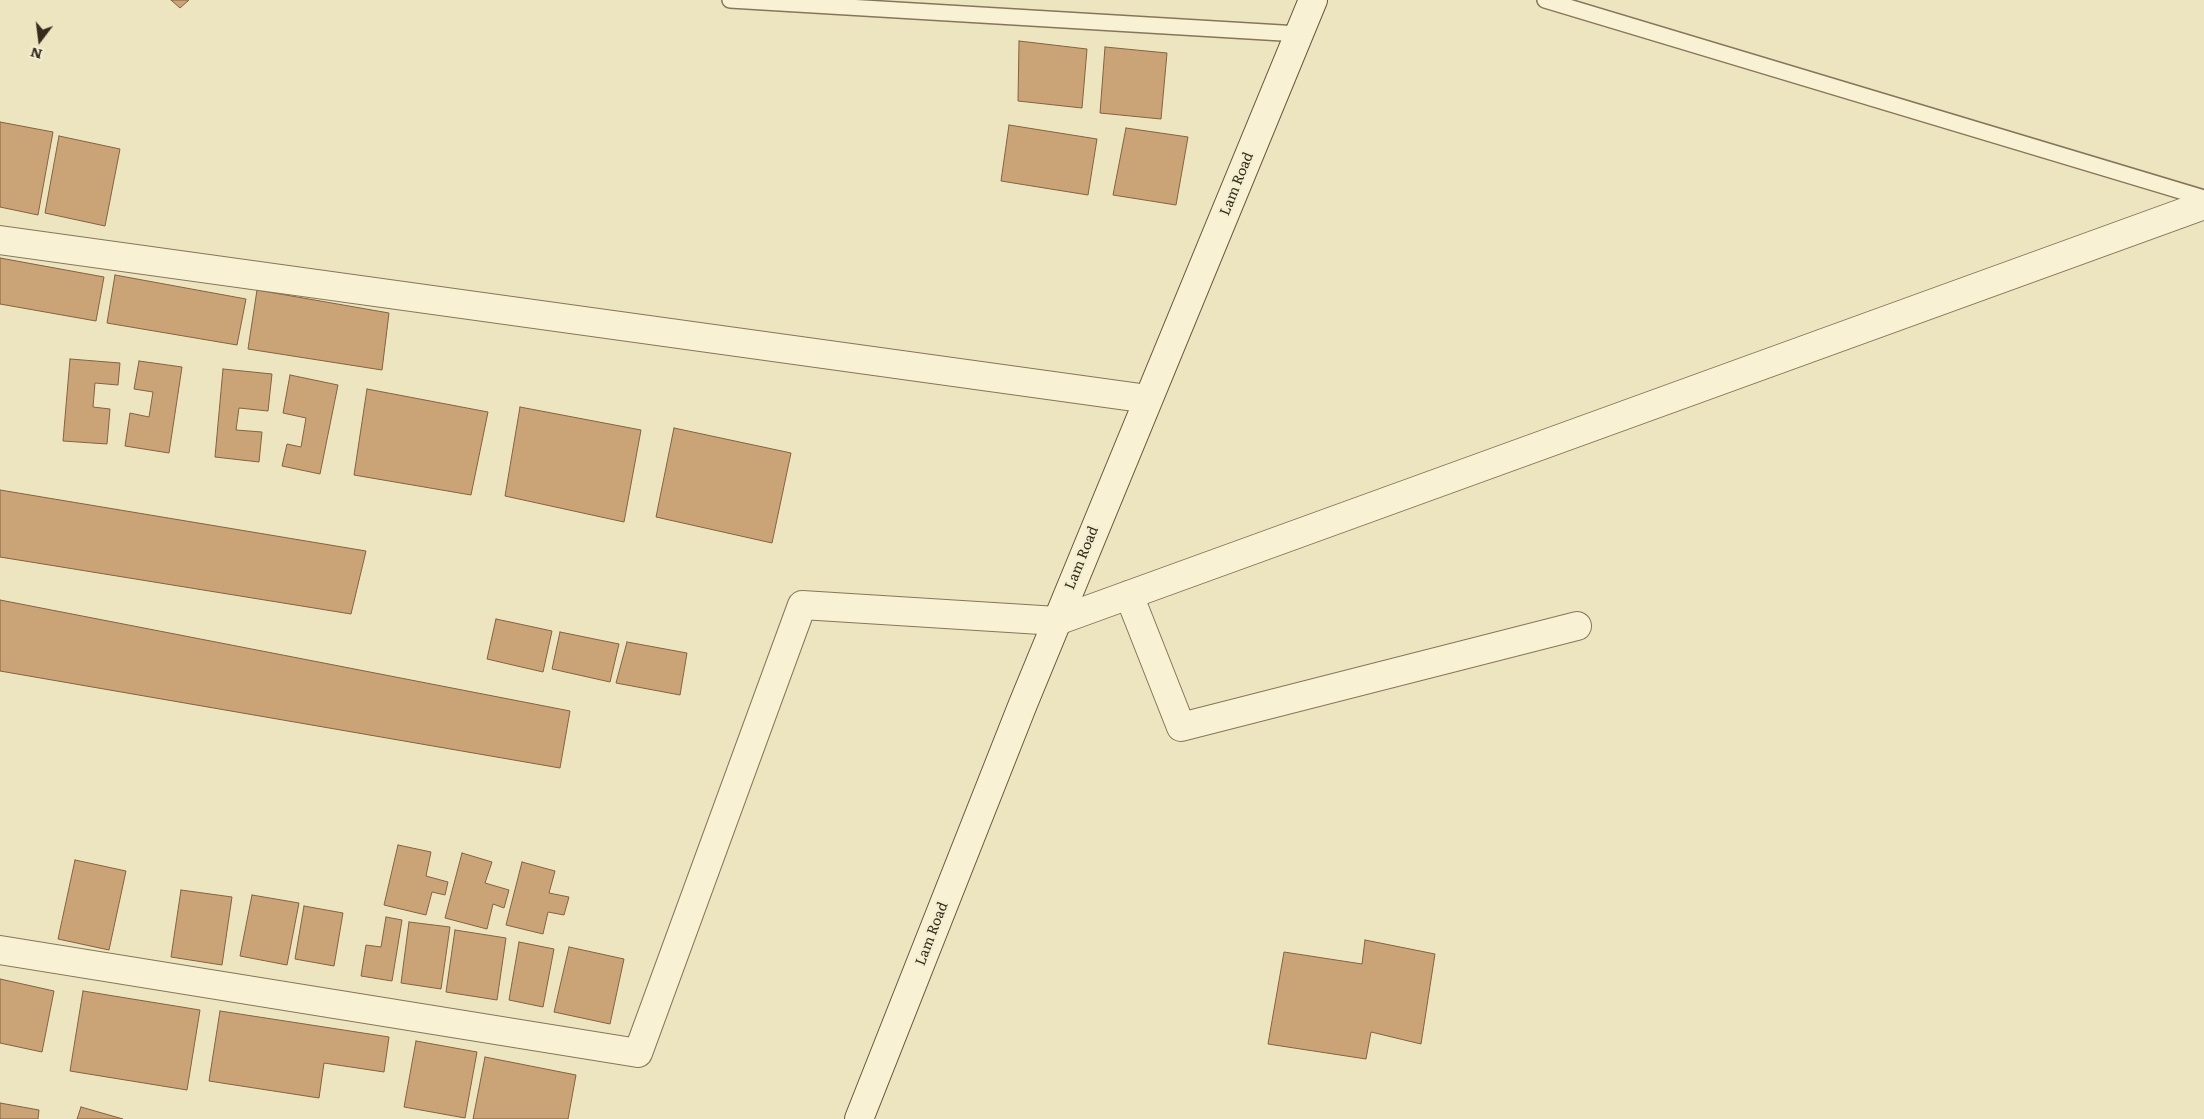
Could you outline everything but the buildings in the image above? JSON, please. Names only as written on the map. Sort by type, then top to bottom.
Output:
[{"type":"street","name":"Lam Road","points":[[859,1119],[1056,621],[1312,0]]},
{"type":"street","points":[[0,950],[638,1053],[802,605],[1056,621],[2204,205]]},
{"type":"street","points":[[0,240],[1148,399]]},
{"type":"street","points":[[1129,595],[1181,727],[1577,626]]},
{"type":"lane","points":[[730,0],[1298,34]]},
{"type":"lane","points":[[1545,0],[2204,198]]}]
